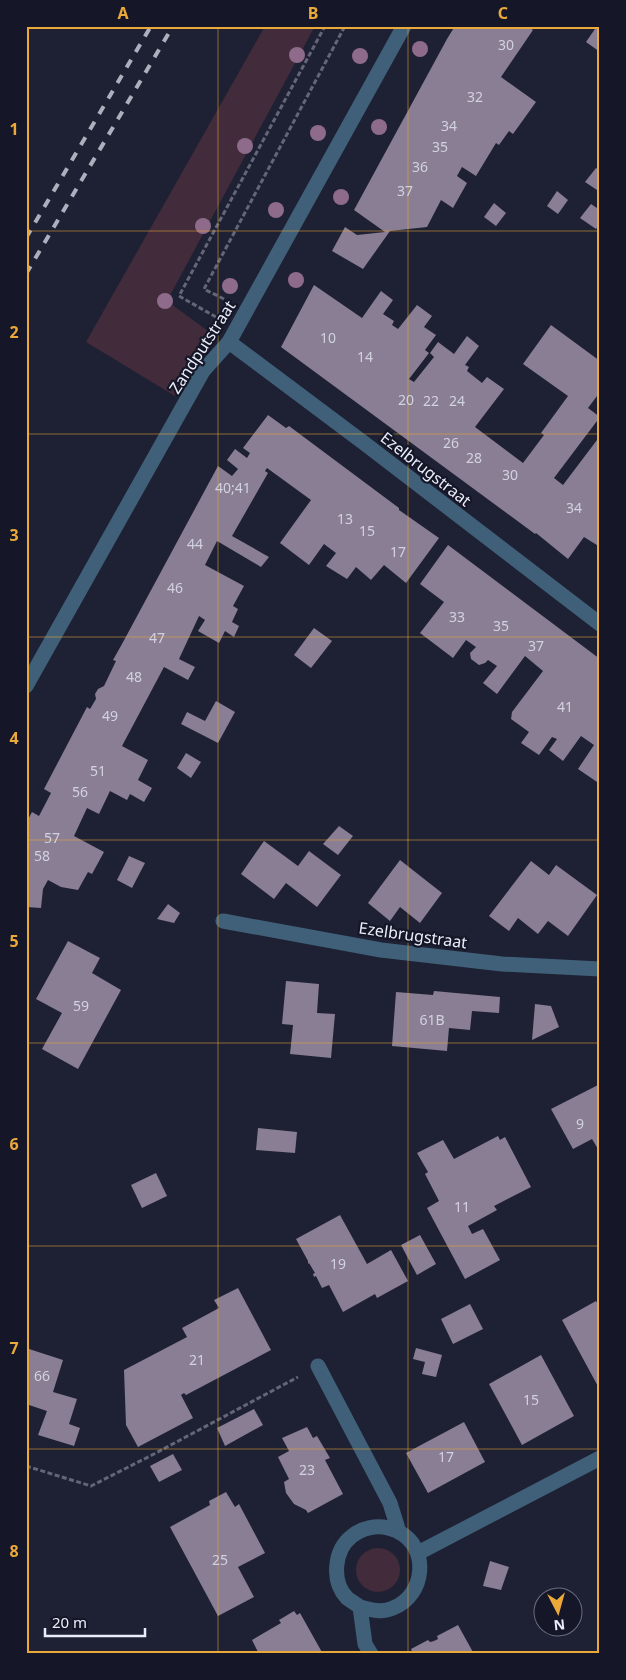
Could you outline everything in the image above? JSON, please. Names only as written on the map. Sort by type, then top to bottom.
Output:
[{"type":"street","name":"Zandputstraat","points":[[26,686],[203,371],[232,336],[247,311],[404,26]]},
{"type":"street","name":"Ezelbrugstraat","points":[[232,336],[364,443],[600,624]]},
{"type":"street","name":"Ezelbrugstraat","points":[[222,921],[381,950],[502,964],[600,969]]},
{"type":"street","points":[[318,1366],[390,1503],[399,1532]]},
{"type":"street","points":[[418,1553],[600,1458]]},
{"type":"street","points":[[383,1527],[399,1532],[410,1541],[418,1553],[421,1570],[417,1586],[407,1600],[393,1609],[376,1611],[360,1607],[346,1597],[338,1582],[336,1565],[341,1549],[351,1536],[366,1528],[383,1527]]},
{"type":"street","points":[[360,1607],[365,1644],[371,1654]]},
{"type":"path","points":[[232,336],[179,296],[326,26]]},
{"type":"path","points":[[247,311],[204,289],[345,26]]},
{"type":"path","points":[[26,1466],[91,1486],[318,1366]]},
{"type":"shaded area","points":[[265,26],[315,26],[167,301],[212,334],[175,396],[86,342]]},
{"type":"shaded area","points":[[382,1548],[394,1554],[399,1561],[399,1579],[394,1586],[387,1591],[374,1592],[362,1586],[357,1579],[356,1566],[362,1554],[369,1549]]},
{"type":"building","points":[[455,26],[527,26],[533,30],[501,77],[536,102],[513,134],[509,131],[499,145],[496,143],[476,176],[462,167],[457,176],[467,183],[453,208],[441,200],[427,227],[390,231],[363,269],[332,251],[345,227],[357,235],[385,232],[354,210]]},
{"type":"building","points":[[597,26],[600,26],[600,52],[586,42]]},
{"type":"building","points":[[596,168],[600,171],[600,192],[585,182]]},
{"type":"building","points":[[557,191],[568,200],[558,214],[547,206]]},
{"type":"building","points":[[494,203],[506,213],[496,226],[484,217]]},
{"type":"building","points":[[591,204],[600,210],[600,228],[598,226],[596,229],[580,218]]},
{"type":"building","points":[[314,285],[362,318],[381,291],[393,300],[383,314],[394,321],[392,325],[398,329],[417,305],[432,316],[424,327],[436,335],[425,350],[429,353],[409,379],[414,382],[434,357],[430,353],[438,342],[454,354],[467,336],[479,346],[465,365],[469,367],[467,371],[482,383],[487,377],[504,389],[475,427],[523,463],[544,435],[541,433],[568,396],[523,364],[551,325],[600,361],[600,392],[588,408],[600,417],[554,478],[563,485],[600,436],[600,547],[584,537],[568,559],[536,533],[281,347]]},
{"type":"building","points":[[268,415],[286,428],[289,426],[439,538],[406,583],[384,565],[371,580],[356,567],[347,579],[326,566],[336,553],[324,544],[309,565],[280,543],[311,500],[267,468],[265,471],[268,473],[232,536],[269,557],[261,567],[217,541],[205,565],[244,586],[233,606],[238,609],[232,622],[239,626],[234,637],[225,631],[219,643],[198,631],[205,620],[199,616],[179,659],[195,667],[188,680],[164,667],[122,746],[148,760],[138,780],[152,788],[144,802],[130,794],[127,800],[110,791],[99,814],[87,808],[74,836],[104,852],[92,874],[88,872],[78,890],[61,887],[48,880],[43,889],[41,908],[26,907],[26,823],[32,812],[39,816],[51,793],[44,789],[87,707],[90,709],[96,699],[95,694],[98,689],[104,686],[116,661],[113,660],[218,466],[232,476],[238,469],[227,460],[235,449],[247,458],[250,453],[243,448]]},
{"type":"building","points":[[448,545],[600,659],[600,784],[578,769],[594,745],[581,736],[563,761],[549,750],[557,739],[552,737],[539,755],[521,743],[529,732],[511,719],[512,712],[543,671],[525,656],[497,694],[483,683],[497,666],[488,660],[479,665],[471,659],[470,653],[476,647],[466,640],[453,658],[420,633],[444,602],[420,584]]},
{"type":"building","points":[[314,628],[332,641],[311,668],[294,655]]},
{"type":"building","points":[[216,701],[235,712],[218,743],[181,724],[187,712],[205,721]]},
{"type":"building","points":[[186,753],[201,762],[191,778],[177,768]]},
{"type":"building","points":[[339,826],[353,836],[338,855],[323,844]]},
{"type":"building","points":[[264,841],[298,866],[309,851],[341,875],[317,907],[286,883],[274,899],[241,874]]},
{"type":"building","points":[[129,856],[145,863],[132,888],[117,880]]},
{"type":"building","points":[[400,860],[442,893],[420,923],[400,907],[390,921],[368,903]]},
{"type":"building","points":[[531,861],[549,875],[556,865],[597,895],[568,936],[548,921],[538,934],[518,918],[509,931],[489,916]]},
{"type":"building","points":[[168,904],[180,913],[174,923],[157,919]]},
{"type":"building","points":[[68,941],[100,958],[92,973],[121,990],[78,1069],[42,1049],[62,1013],[36,999]]},
{"type":"building","points":[[286,981],[319,984],[317,1013],[335,1014],[331,1058],[290,1054],[293,1025],[282,1024]]},
{"type":"building","points":[[434,991],[500,997],[499,1013],[472,1011],[470,1030],[449,1028],[447,1051],[392,1046],[396,992],[433,995]]},
{"type":"building","points":[[535,1004],[551,1006],[559,1027],[532,1040]]},
{"type":"building","points":[[600,1084],[600,1148],[598,1149],[592,1139],[573,1149],[551,1109]]},
{"type":"building","points":[[258,1128],[297,1132],[295,1153],[256,1150]]},
{"type":"building","points":[[498,1136],[500,1140],[505,1137],[531,1187],[494,1206],[497,1210],[468,1226],[472,1234],[483,1229],[500,1260],[465,1279],[427,1208],[439,1201],[425,1174],[428,1172],[417,1153],[443,1140],[454,1159]]},
{"type":"building","points":[[156,1173],[167,1196],[142,1208],[131,1185]]},
{"type":"building","points":[[340,1215],[367,1264],[391,1250],[408,1281],[377,1298],[375,1294],[343,1312],[329,1285],[322,1288],[316,1276],[314,1277],[313,1274],[315,1273],[308,1264],[296,1239]]},
{"type":"building","points":[[420,1235],[436,1264],[417,1275],[401,1245]]},
{"type":"building","points":[[238,1288],[271,1350],[186,1395],[184,1393],[181,1395],[193,1418],[138,1447],[126,1425],[124,1370],[187,1337],[182,1328],[219,1308],[214,1300]]},
{"type":"building","points":[[596,1301],[600,1308],[600,1390],[562,1320]]},
{"type":"building","points":[[470,1304],[483,1329],[453,1344],[441,1319]]},
{"type":"building","points":[[26,1348],[63,1360],[53,1392],[77,1399],[69,1424],[80,1428],[74,1446],[38,1435],[47,1411],[26,1404]]},
{"type":"building","points":[[416,1348],[442,1355],[436,1377],[422,1374],[425,1362],[413,1359]]},
{"type":"building","points":[[541,1355],[574,1416],[522,1445],[489,1384]]},
{"type":"building","points":[[254,1409],[263,1425],[225,1446],[217,1428]]},
{"type":"building","points":[[464,1422],[485,1462],[428,1493],[406,1453]]},
{"type":"building","points":[[307,1427],[313,1438],[317,1436],[330,1458],[325,1460],[343,1494],[308,1513],[294,1504],[286,1493],[284,1482],[289,1479],[278,1457],[289,1451],[282,1438]]},
{"type":"building","points":[[173,1454],[182,1470],[159,1482],[150,1466]]},
{"type":"building","points":[[226,1492],[235,1507],[239,1504],[265,1553],[238,1567],[254,1597],[218,1616],[170,1527],[210,1505],[209,1501]]},
{"type":"building","points":[[490,1561],[509,1567],[501,1590],[483,1586]]},
{"type":"building","points":[[294,1611],[297,1615],[300,1613],[323,1654],[259,1654],[252,1640],[281,1623],[279,1620]]},
{"type":"building","points":[[458,1625],[474,1654],[413,1654],[411,1649],[428,1640],[430,1642],[438,1639],[437,1636]]},
{"type":"railway","points":[[26,238],[151,26]]},
{"type":"railway","points":[[26,274],[173,26]]}]
